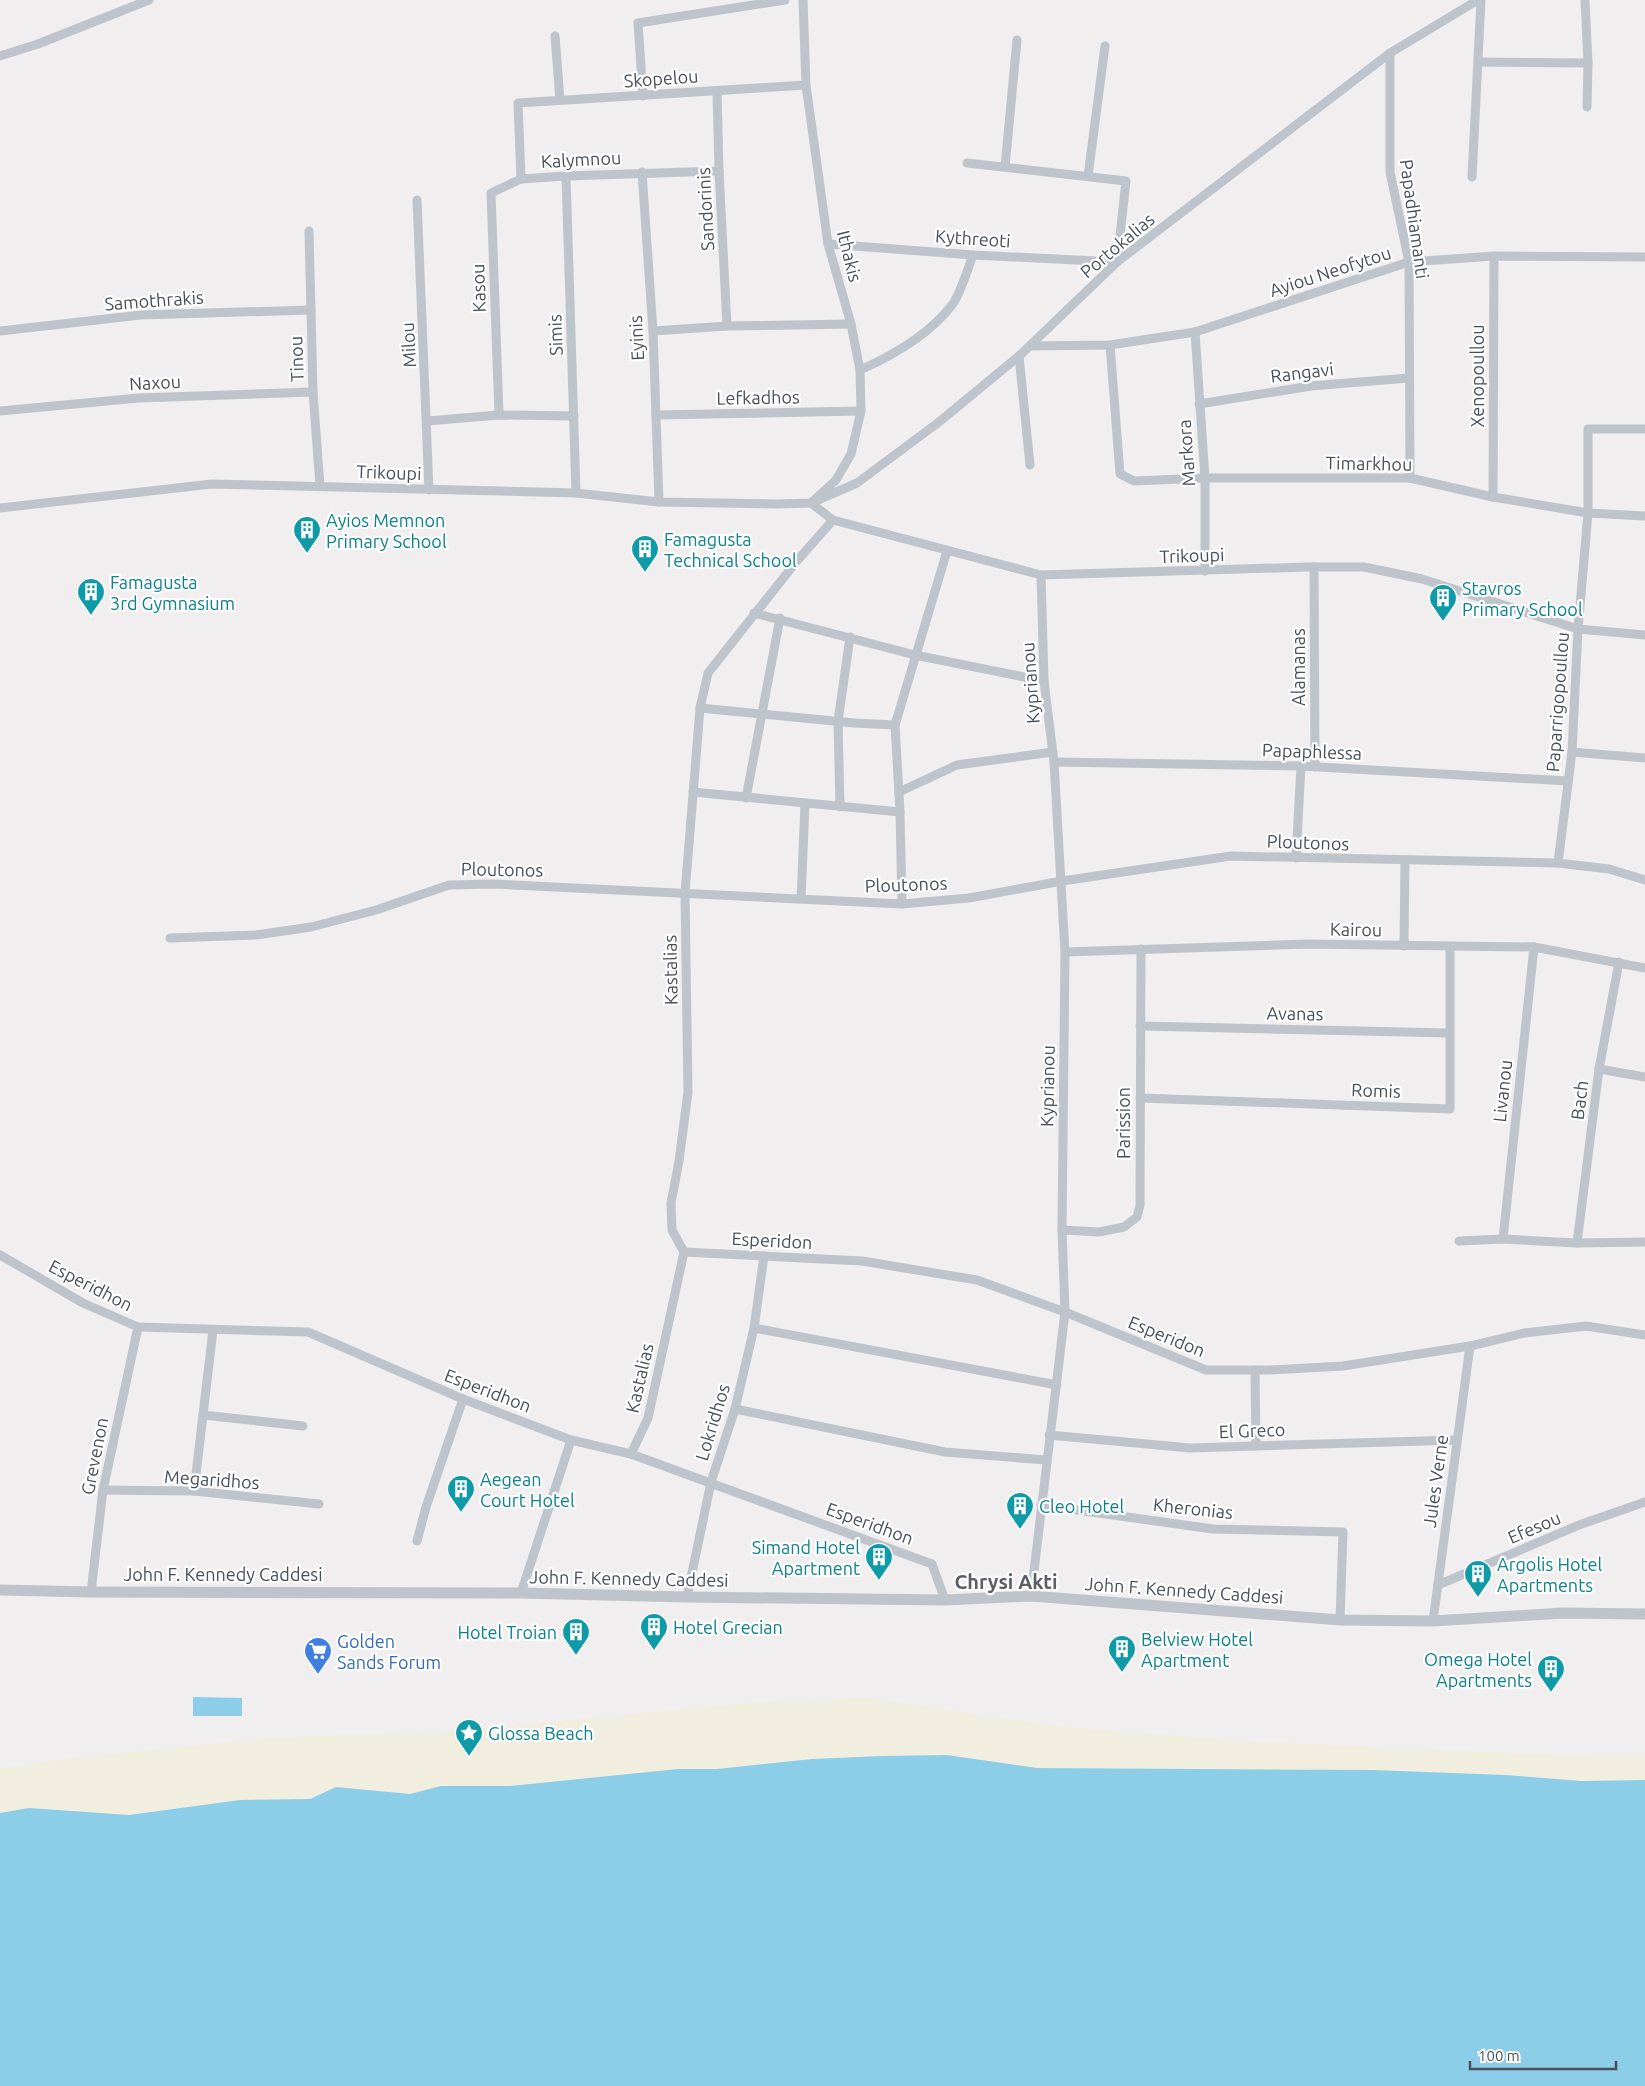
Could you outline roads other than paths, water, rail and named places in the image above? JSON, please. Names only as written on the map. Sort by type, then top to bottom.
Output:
[{"type":"street","points":[[0,56],[38,44],[149,0]]},
{"type":"street","points":[[644,96],[638,23],[785,0]]},
{"type":"street","name":"Ithakis","points":[[804,0],[806,85],[828,244],[851,324],[860,370],[861,411],[851,454],[836,480],[811,503]]},
{"type":"street","points":[[1472,177],[1479,62],[1480,0]]},
{"type":"street","name":"Portokalias","points":[[778,504],[811,503],[857,483],[939,422],[1019,356],[1117,262],[1390,53],[1480,0]]},
{"type":"street","points":[[1585,0],[1587,10],[1587,106]]},
{"type":"street","points":[[555,36],[560,100]]},
{"type":"street","points":[[1005,167],[1017,40]]},
{"type":"street","points":[[1088,176],[1105,46]]},
{"type":"street","name":"Papadhiamanti","points":[[1390,53],[1390,172],[1409,262],[1410,478]]},
{"type":"street","points":[[1479,62],[1588,63]]},
{"type":"street","name":"Skopelou","points":[[518,103],[806,85]]},
{"type":"street","name":"Sandorinis","points":[[717,91],[727,326]]},
{"type":"street","name":"Kalymnou","points":[[518,103],[521,179],[642,172],[719,171]]},
{"type":"street","points":[[967,163],[1126,181],[1117,262]]},
{"type":"street","name":"Eyinis","points":[[642,172],[653,331],[659,502]]},
{"type":"street","name":"Simis","points":[[566,176],[576,493]]},
{"type":"street","name":"Kasou","points":[[499,415],[491,193],[521,179]]},
{"type":"street","name":"Milou","points":[[417,200],[429,490]]},
{"type":"street","name":"Tinou","points":[[309,231],[313,392],[320,486]]},
{"type":"street","name":"Kythreoti","points":[[828,244],[973,255],[1117,262]]},
{"type":"street","points":[[860,370],[888,358],[925,332],[953,304],[973,255]]},
{"type":"street","name":"Ayiou Neofytou","points":[[1030,346],[1110,345],[1195,332],[1409,262],[1494,256],[1645,257]]},
{"type":"street","name":"Xenopoullou","points":[[1493,497],[1494,256]]},
{"type":"street","name":"Samothrakis","points":[[0,331],[141,315],[311,310]]},
{"type":"street","points":[[653,331],[727,326],[851,324]]},
{"type":"street","name":"Markora","points":[[1195,332],[1205,478],[1204,571]]},
{"type":"street","name":"Timarkhou","points":[[1110,345],[1120,474],[1134,481],[1205,478],[1410,478],[1493,497],[1588,513],[1645,516]]},
{"type":"street","points":[[1019,356],[1030,465]]},
{"type":"street","name":"Rangavi","points":[[1199,404],[1311,386],[1410,378]]},
{"type":"street","name":"Naxou","points":[[0,411],[139,398],[313,392]]},
{"type":"street","name":"Lefkadhos","points":[[656,416],[861,411]]},
{"type":"street","points":[[427,420],[499,415],[574,416]]},
{"type":"street","name":"Paparrigopoullou","points":[[1558,863],[1572,752],[1578,629],[1588,513],[1588,429],[1645,429]]},
{"type":"street","name":"Trikoupi","points":[[0,508],[212,484],[576,493],[659,502],[778,504]]},
{"type":"street","name":"Trikoupi","points":[[811,503],[833,520],[1041,575],[1364,567],[1422,578],[1578,629],[1645,635]]},
{"type":"street","name":"Kastalias","points":[[631,1454],[648,1418],[684,1252],[672,1230],[671,1203],[679,1161],[688,1092],[685,893],[700,708],[708,673],[754,613],[833,520]]},
{"type":"street","points":[[902,904],[900,812],[895,725],[947,550]]},
{"type":"street","name":"Alamanas","points":[[1314,567],[1315,767]]},
{"type":"street","name":"Kyprianou","points":[[1031,1596],[1040,1505],[1064,1312],[1062,1230],[1065,952],[1054,762],[1044,681],[1041,575]]},
{"type":"street","points":[[754,613],[780,618],[915,655],[1044,681]]},
{"type":"street","points":[[746,798],[780,618]]},
{"type":"street","points":[[840,807],[838,721],[850,637]]},
{"type":"street","points":[[700,708],[895,725]]},
{"type":"street","points":[[899,792],[957,765],[1052,752]]},
{"type":"street","points":[[1572,752],[1645,758]]},
{"type":"street","name":"Papaphlessa","points":[[1054,762],[1301,766],[1568,781]]},
{"type":"street","points":[[1296,858],[1301,766]]},
{"type":"street","points":[[693,792],[900,812]]},
{"type":"street","points":[[801,899],[804,804]]},
{"type":"street","name":"Ploutonos","points":[[170,938],[256,935],[312,927],[376,910],[450,885],[494,884],[902,904],[969,898],[1062,881],[1231,856],[1558,863],[1609,869],[1645,880]]},
{"type":"street","points":[[1404,946],[1405,860]]},
{"type":"street","name":"Kairou","points":[[1065,952],[1308,944],[1534,947],[1645,968]]},
{"type":"street","name":"Romis","points":[[1140,1098],[1450,1109],[1450,947]]},
{"type":"street","name":"Livanou","points":[[1503,1239],[1534,947]]},
{"type":"street","name":"Parission","points":[[1062,1230],[1099,1232],[1124,1227],[1137,1217],[1140,1206],[1141,949]]},
{"type":"street","name":"Bach","points":[[1577,1243],[1599,1069],[1619,962]]},
{"type":"street","name":"Avanas","points":[[1140,1026],[1449,1034]]},
{"type":"street","points":[[1599,1069],[1645,1077]]},
{"type":"street","points":[[1459,1241],[1503,1239],[1577,1243],[1645,1242]]},
{"type":"street","name":"Esperidon","points":[[684,1252],[862,1261],[977,1280],[1064,1312],[1206,1370],[1343,1366],[1470,1346],[1524,1332],[1586,1326],[1645,1335]]},
{"type":"street","name":"Esperidhon","points":[[0,1255],[83,1303],[138,1327],[308,1332],[462,1399],[571,1440],[631,1454],[932,1564],[945,1600]]},
{"type":"street","name":"Lokridhos","points":[[687,1597],[711,1482],[735,1409],[754,1328],[764,1256]]},
{"type":"street","name":"Grevenon","points":[[91,1592],[103,1490],[138,1327]]},
{"type":"street","points":[[754,1328],[1056,1385]]},
{"type":"street","points":[[194,1492],[214,1330]]},
{"type":"street","name":"Jules Verne","points":[[1433,1621],[1470,1346]]},
{"type":"street","points":[[1254,1370],[1256,1446]]},
{"type":"street","points":[[417,1541],[426,1507],[462,1399]]},
{"type":"street","points":[[735,1409],[944,1452],[1046,1460]]},
{"type":"street","points":[[203,1415],[302,1426]]},
{"type":"street","name":"El Greco","points":[[1049,1436],[1190,1448],[1457,1440]]},
{"type":"street","points":[[522,1593],[571,1440]]},
{"type":"street","name":"Megaridhos","points":[[103,1490],[194,1492],[320,1504]]},
{"type":"street","name":"Efesou","points":[[1438,1585],[1579,1525],[1645,1502]]},
{"type":"street","name":"Kheronias","points":[[1040,1505],[1212,1529],[1343,1532],[1340,1620]]},
{"type":"street","name":"John F. Kennedy Caddesi","points":[[0,1590],[522,1593],[945,1600],[1031,1596],[1340,1620],[1433,1621],[1563,1613],[1645,1614]]},
{"type":"water","points":[[193,1697],[242,1698],[242,1716],[193,1716]]},
{"type":"water","points":[[947,1755],[1037,1768],[1373,1770],[1506,1775],[1581,1781],[1645,1780],[1645,2086],[0,2086],[0,1813],[29,1808],[129,1815],[240,1800],[310,1799],[336,1787],[410,1794],[441,1786],[510,1786],[678,1769],[717,1769],[812,1759]]},
{"type":"place","name":"Ayios Memnon Primary School","points":[[307,554]]},
{"type":"place","name":"Famagusta Technical School","points":[[645,573]]},
{"type":"place","name":"Famagusta 3rd Gymnasium","points":[[91,616]]},
{"type":"place","name":"Stavros Primary School","points":[[1443,622]]},
{"type":"place","name":"Aegean Court Hotel","points":[[461,1513]]},
{"type":"place","name":"Cleo Hotel","points":[[1020,1530]]},
{"type":"place","name":"Simand Hotel Apartment","points":[[879,1581]]},
{"type":"place","name":"Argolis Hotel Apartments","points":[[1478,1598]]},
{"type":"place","name":"Hotel Grecian","points":[[654,1651]]},
{"type":"place","name":"Hotel Troian","points":[[576,1656]]},
{"type":"place","name":"Belview Hotel Apartment","points":[[1122,1673]]},
{"type":"place","name":"Golden Sands Forum","points":[[318,1675]]},
{"type":"place","name":"Omega Hotel Apartments","points":[[1551,1693]]},
{"type":"place","name":"Glossa Beach","points":[[469,1757]]},
{"type":"district","name":"Chrysi Akti","points":[[1006,1581]]}]
